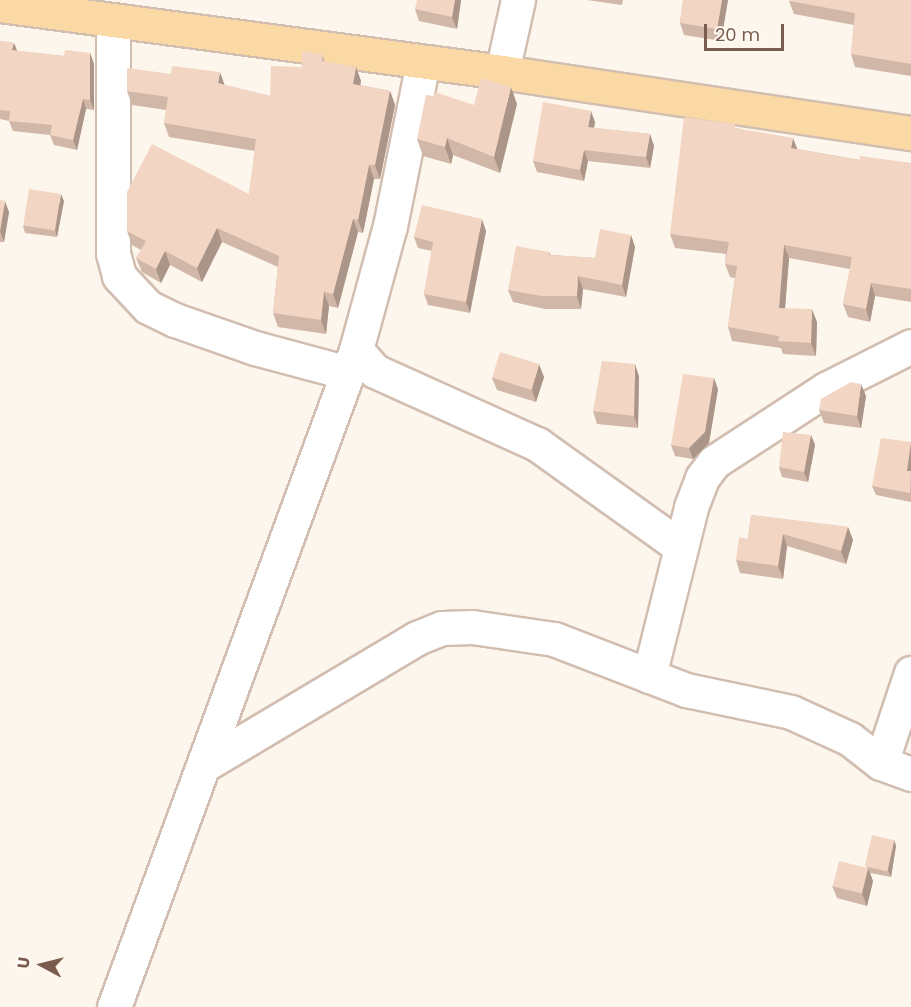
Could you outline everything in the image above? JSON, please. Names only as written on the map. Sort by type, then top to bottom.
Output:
[{"type":"main road","points":[[0,5],[113,22],[502,72],[911,133]]},
{"type":"street","points":[[502,72],[518,0]]},
{"type":"street","points":[[113,22],[113,253],[119,276],[148,307],[175,320],[255,348],[352,362],[375,371],[537,444],[681,547]]},
{"type":"street","points":[[114,1007],[352,362],[390,226],[423,63]]},
{"type":"street","points":[[649,676],[691,507],[702,478],[714,462],[826,389],[911,346]]},
{"type":"street","points":[[204,765],[417,638],[442,628],[482,628],[554,639],[686,690],[791,712],[850,739],[881,763],[911,774]]},
{"type":"street","points":[[881,763],[911,674]]},
{"type":"building","points":[[417,0],[455,0],[452,17],[415,9]]},
{"type":"building","points":[[683,0],[722,0],[717,29],[680,23]]},
{"type":"building","points":[[790,0],[911,0],[911,64],[851,54],[855,13]]},
{"type":"building","points":[[0,41],[14,43],[12,50],[64,56],[65,50],[90,53],[90,100],[83,99],[73,140],[50,135],[52,125],[9,121],[10,111],[0,110]]},
{"type":"building","points":[[302,51],[322,54],[322,61],[356,67],[353,84],[390,91],[375,165],[369,165],[358,220],[353,219],[333,294],[324,292],[321,320],[273,313],[279,256],[217,228],[197,268],[165,251],[156,269],[136,258],[146,241],[127,231],[127,192],[152,144],[249,194],[256,139],[164,123],[168,97],[127,91],[127,68],[171,74],[172,66],[220,72],[218,83],[270,96],[271,66],[302,67]]},
{"type":"building","points":[[481,78],[511,87],[494,157],[447,138],[445,147],[417,139],[426,95],[434,96],[435,92],[474,105]]},
{"type":"building","points":[[543,102],[591,111],[588,127],[650,134],[646,157],[584,150],[580,170],[533,161]]},
{"type":"building","points":[[684,117],[735,124],[735,128],[793,138],[791,148],[860,160],[860,156],[911,163],[911,289],[871,283],[866,309],[843,304],[852,257],[784,245],[779,308],[812,309],[811,343],[778,341],[779,336],[728,327],[737,266],[725,264],[729,242],[670,234]]},
{"type":"building","points":[[29,189],[61,194],[55,231],[23,226]]},
{"type":"building","points":[[0,200],[5,201],[0,231]]},
{"type":"building","points":[[422,205],[482,219],[466,302],[424,294],[433,242],[414,237]]},
{"type":"building","points":[[600,229],[631,235],[622,285],[578,276],[577,296],[541,296],[508,290],[516,246],[549,252],[549,255],[595,258]]},
{"type":"building","points":[[500,352],[539,364],[531,390],[492,378]]},
{"type":"building","points":[[602,361],[635,364],[634,416],[593,411]]},
{"type":"building","points":[[683,374],[714,378],[705,432],[689,448],[671,445]]},
{"type":"building","points":[[851,382],[861,384],[857,416],[819,410],[821,399]]},
{"type":"building","points":[[783,432],[811,435],[804,472],[779,467]]},
{"type":"building","points":[[881,438],[911,442],[907,471],[911,471],[910,493],[872,486]]},
{"type":"building","points":[[751,515],[848,527],[841,551],[783,534],[778,566],[736,560],[739,537],[748,539]]},
{"type":"building","points":[[872,835],[894,840],[887,871],[865,866]]},
{"type":"building","points":[[839,861],[868,868],[862,893],[833,886]]}]
